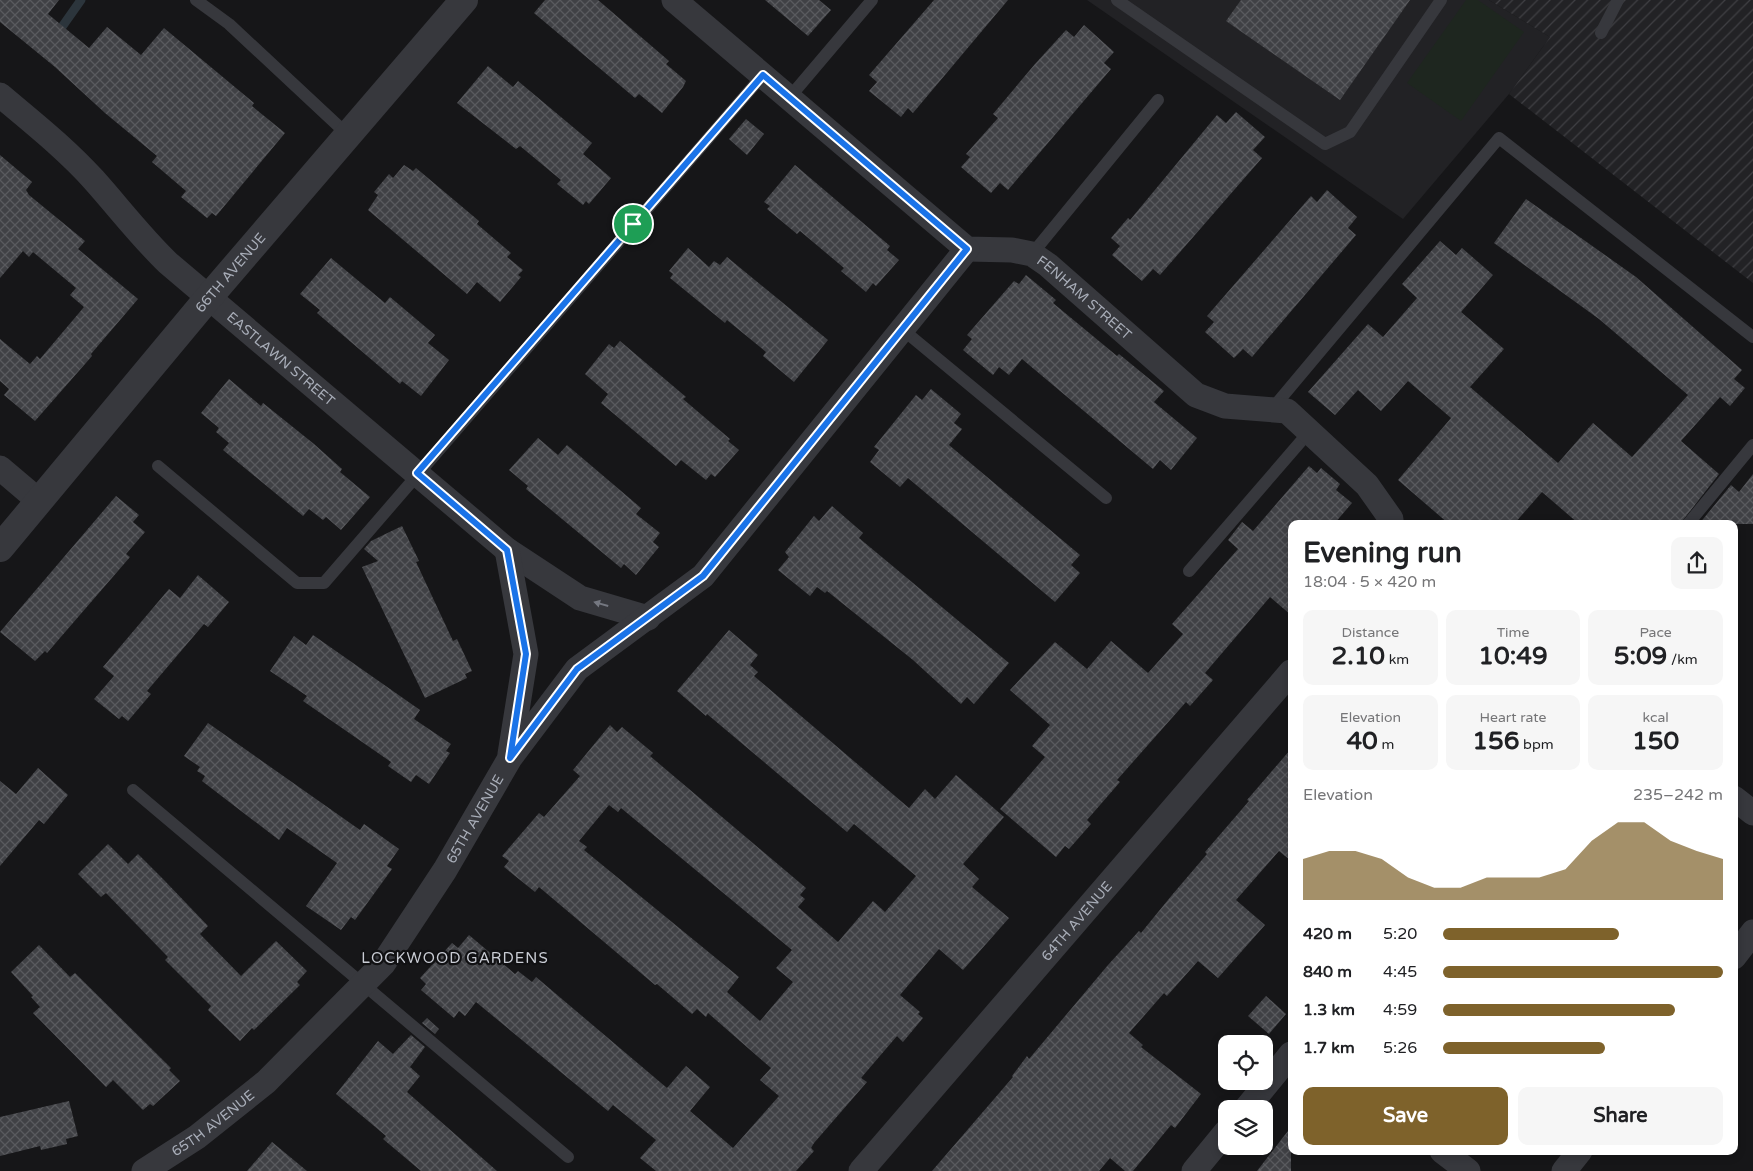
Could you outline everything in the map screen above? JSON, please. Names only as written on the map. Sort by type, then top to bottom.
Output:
[{"type":"street","name":"66TH AVENUE","points":[[0,548],[209,297],[464,0]]},
{"type":"street","points":[[674,0],[967,249]]},
{"type":"street","name":"EASTLAWN STREET","points":[[0,95],[64,148],[94,180],[139,235],[168,263],[507,550],[580,598],[648,618]]},
{"type":"street","name":"FENHAM STREET","points":[[967,249],[1012,250],[1032,254],[1048,265],[1196,395],[1225,406],[1286,411],[1367,485],[1391,520]]},
{"type":"street","name":"65TH AVENUE","points":[[144,1171],[197,1137],[266,1082],[363,987],[383,964],[445,870],[510,758],[577,669],[703,576],[967,249]]},
{"type":"street","points":[[0,468],[38,501]]},
{"type":"street","points":[[507,550],[526,654],[510,758]]},
{"type":"street","name":"64TH AVENUE","points":[[861,1171],[1288,675]]},
{"type":"street","points":[[1738,801],[1753,813]]},
{"type":"street","points":[[1738,952],[1753,932]]},
{"type":"street","points":[[1253,1100],[1288,1058]]},
{"type":"street","points":[[1194,1171],[1218,1142]]},
{"type":"street","points":[[1447,1155],[1468,1171]]},
{"type":"street","points":[[1564,1171],[1577,1155]]},
{"type":"lane","points":[[196,0],[229,24],[348,135]]},
{"type":"lane","points":[[789,98],[872,0]]},
{"type":"lane","points":[[1117,0],[1325,144],[1350,132],[1441,0]]},
{"type":"lane","points":[[1601,33],[1618,0]]},
{"type":"lane","points":[[158,466],[296,583],[324,583],[417,473],[763,75]]},
{"type":"lane","points":[[1032,254],[1158,100]]},
{"type":"lane","points":[[1272,409],[1499,138],[1753,338]]},
{"type":"lane","points":[[902,329],[1106,498]]},
{"type":"lane","points":[[1189,571],[1310,432]]},
{"type":"lane","points":[[1691,520],[1753,445]]},
{"type":"lane","points":[[134,790],[363,987],[568,1157]]},
{"type":"shaded area","points":[[1087,0],[1489,0],[1550,37],[1509,94],[1403,219]]},
{"type":"shaded area","points":[[1466,0],[1478,0],[1524,32],[1461,121],[1407,83]]},
{"type":"shaded area","points":[[1489,0],[1753,0],[1753,283],[1509,94],[1550,37]]},
{"type":"building","points":[[0,0],[59,0],[48,14],[89,48],[107,27],[141,55],[164,28],[254,103],[252,106],[285,133],[216,216],[212,213],[207,218],[181,197],[186,191],[152,162],[157,156],[0,22]]},
{"type":"building","points":[[545,0],[598,0],[669,61],[666,64],[686,81],[683,87],[662,113],[639,94],[635,98],[534,13]]},
{"type":"building","points":[[765,0],[819,0],[831,10],[808,36]]},
{"type":"building","points":[[934,0],[1008,0],[913,113],[908,108],[901,117],[869,91],[877,82],[869,75]]},
{"type":"building","points":[[1241,0],[1410,0],[1340,100],[1226,21]]},
{"type":"building","points":[[1084,25],[1114,52],[1104,63],[1111,69],[1008,190],[1000,183],[991,193],[961,167],[970,157],[966,154],[998,118],[993,114],[1066,30],[1074,37]]},
{"type":"building","points":[[488,66],[513,87],[518,81],[592,143],[583,154],[611,178],[589,204],[586,201],[583,205],[557,184],[561,180],[520,146],[516,149],[457,103]]},
{"type":"building","points":[[1236,112],[1265,137],[1253,150],[1262,158],[1160,275],[1153,269],[1142,281],[1112,255],[1120,246],[1111,238],[1128,218],[1130,220],[1217,115],[1226,123]]},
{"type":"building","points":[[746,119],[764,134],[747,155],[729,139]]},
{"type":"building","points":[[0,155],[32,182],[26,190],[29,195],[85,241],[78,249],[138,299],[91,354],[92,356],[35,421],[4,395],[9,389],[0,381],[0,339],[30,364],[37,356],[40,359],[84,307],[70,295],[76,288],[33,252],[29,257],[23,251],[0,278]]},
{"type":"building","points":[[404,165],[413,171],[416,168],[479,221],[477,224],[511,253],[507,257],[523,270],[518,275],[521,277],[500,302],[477,282],[467,294],[368,210],[378,195],[374,192],[389,174],[393,178]]},
{"type":"building","points":[[795,165],[890,246],[887,250],[899,260],[876,286],[873,283],[866,292],[841,271],[844,268],[800,231],[797,234],[767,209],[770,206],[764,202]]},
{"type":"building","points":[[1327,190],[1357,217],[1348,228],[1356,235],[1252,357],[1243,349],[1234,358],[1205,332],[1214,322],[1207,316],[1311,196],[1317,202]]},
{"type":"building","points":[[1526,199],[1636,277],[1742,370],[1734,379],[1745,388],[1730,406],[1720,397],[1681,441],[1719,474],[1683,520],[1574,520],[1542,492],[1518,520],[1444,520],[1398,480],[1451,418],[1408,381],[1381,411],[1358,390],[1335,415],[1308,392],[1368,324],[1383,337],[1417,298],[1402,284],[1440,241],[1456,255],[1462,248],[1493,275],[1461,312],[1504,349],[1470,387],[1558,463],[1593,423],[1632,457],[1688,395],[1599,319],[1494,243]]},
{"type":"building","points":[[688,248],[709,267],[714,261],[720,265],[727,257],[828,340],[794,382],[763,356],[766,352],[727,320],[725,323],[670,278],[673,274],[669,271]]},
{"type":"building","points":[[331,258],[385,303],[390,297],[435,335],[428,343],[449,360],[421,396],[402,381],[400,384],[317,313],[320,310],[300,294]]},
{"type":"building","points":[[1026,275],[1056,300],[1053,303],[1117,356],[1119,354],[1164,391],[1154,402],[1197,438],[1171,470],[1160,460],[1153,469],[1022,359],[1009,375],[999,367],[993,375],[963,350],[972,339],[967,335],[1014,281],[1019,284]]},
{"type":"building","points":[[620,341],[686,397],[683,399],[730,439],[728,441],[739,450],[715,477],[711,474],[706,480],[681,460],[676,466],[601,403],[608,394],[585,374],[609,344],[614,348]]},
{"type":"building","points":[[229,379],[261,406],[263,403],[314,444],[342,469],[340,472],[370,497],[341,530],[326,517],[323,520],[309,509],[303,516],[223,450],[229,443],[216,432],[219,428],[201,413]]},
{"type":"building","points":[[931,389],[961,414],[954,423],[962,429],[949,445],[1080,555],[1071,565],[1080,573],[1055,602],[908,478],[900,487],[870,462],[879,450],[874,447],[916,395],[922,400]]},
{"type":"building","points":[[538,438],[558,455],[567,445],[641,508],[636,514],[660,533],[653,542],[659,547],[636,575],[624,564],[621,568],[526,489],[528,486],[509,470]]},
{"type":"building","points":[[1309,466],[1317,473],[1321,468],[1340,484],[1336,490],[1352,503],[1337,520],[1288,520],[1288,612],[1270,597],[1205,673],[1213,680],[1190,706],[1186,702],[1117,780],[1120,782],[1087,820],[1091,824],[1069,849],[1065,846],[1056,857],[1000,809],[1045,757],[1032,746],[1050,725],[1010,690],[1055,642],[1087,669],[1111,641],[1148,673],[1183,634],[1172,624],[1238,549],[1228,540],[1242,522],[1253,531]]},
{"type":"building","points":[[1753,474],[1753,524],[1738,524],[1738,520],[1702,520],[1731,485],[1739,492]]},
{"type":"building","points":[[116,496],[139,515],[133,522],[145,532],[126,554],[130,557],[47,653],[45,651],[35,661],[0,632]]},
{"type":"building","points":[[832,506],[863,533],[859,538],[1009,663],[974,704],[967,697],[961,704],[913,660],[827,591],[825,593],[817,587],[810,596],[778,570],[789,557],[785,552],[814,516],[819,521]]},
{"type":"building","points":[[402,526],[419,561],[416,562],[453,641],[457,639],[472,671],[465,674],[467,678],[425,698],[362,567],[378,561],[364,549],[371,541]]},
{"type":"building","points":[[198,575],[229,602],[208,627],[204,624],[147,691],[151,694],[128,721],[122,716],[119,719],[94,699],[114,676],[103,667],[169,589],[180,598]]},
{"type":"building","points":[[729,630],[758,655],[750,665],[758,672],[754,676],[909,808],[925,789],[935,799],[956,775],[1004,817],[963,864],[979,879],[972,887],[1009,918],[963,970],[939,949],[900,995],[920,1012],[918,1014],[923,1018],[903,1042],[897,1036],[861,1078],[867,1082],[814,1143],[811,1148],[814,1151],[796,1171],[656,1171],[640,1158],[656,1140],[613,1105],[608,1111],[476,1002],[465,1016],[459,1011],[454,1018],[421,990],[426,984],[420,978],[452,943],[458,948],[469,935],[515,974],[518,971],[532,982],[536,977],[667,1088],[686,1066],[710,1087],[690,1111],[733,1148],[779,1096],[760,1080],[771,1068],[708,1013],[706,1017],[697,1009],[692,1014],[539,887],[535,892],[504,867],[509,861],[502,856],[539,813],[544,817],[580,776],[573,770],[610,725],[617,732],[622,727],[653,753],[650,756],[806,888],[800,895],[805,899],[798,907],[838,942],[873,901],[885,912],[916,876],[854,824],[847,832],[677,691]],"holes":[[[609,805],[618,812],[621,808],[792,950],[776,968],[793,982],[760,1021],[727,992],[739,977],[584,850],[587,847],[579,841]]]},
{"type":"building","points":[[313,635],[420,710],[414,719],[451,744],[446,751],[450,753],[429,784],[416,775],[411,782],[388,766],[391,762],[303,701],[307,696],[270,671],[294,636],[306,645]]},
{"type":"building","points":[[208,723],[360,830],[364,824],[399,849],[387,866],[392,869],[355,920],[351,917],[341,930],[306,906],[337,863],[287,828],[279,840],[202,781],[205,776],[197,771],[200,767],[184,756]]},
{"type":"building","points":[[1288,752],[1288,858],[1279,851],[1236,900],[1265,925],[1218,978],[1198,961],[1167,996],[1164,993],[1129,1033],[1143,1045],[1141,1047],[1201,1094],[1175,1128],[1171,1125],[1133,1171],[1125,1171],[1110,1158],[1099,1171],[932,1171],[1013,1077],[1027,1056],[1029,1059],[1108,965],[1139,931],[1141,933],[1207,854],[1205,852],[1249,801],[1247,800]]},
{"type":"building","points":[[38,768],[68,795],[44,824],[39,820],[0,866],[0,781],[16,794]]},
{"type":"building","points":[[108,844],[128,864],[138,854],[208,926],[200,934],[241,976],[276,941],[307,971],[297,982],[300,985],[254,1030],[252,1028],[240,1041],[208,1010],[211,1006],[165,960],[168,957],[106,893],[101,897],[78,874]]},
{"type":"building","points":[[39,945],[70,977],[75,973],[171,1068],[169,1070],[180,1081],[153,1106],[150,1104],[143,1110],[113,1080],[106,1087],[33,1013],[40,1007],[31,997],[33,996],[11,972]]},
{"type":"building","points":[[1266,996],[1286,1014],[1269,1034],[1248,1016]]},
{"type":"building","points":[[427,1018],[439,1029],[435,1034],[422,1023]]},
{"type":"building","points":[[411,1035],[425,1047],[410,1067],[420,1076],[407,1092],[497,1171],[421,1171],[383,1139],[386,1136],[336,1094],[378,1041],[393,1054]]},
{"type":"building","points":[[69,1101],[78,1136],[66,1139],[67,1144],[41,1150],[40,1146],[0,1156],[0,1117]]},
{"type":"building","points":[[1288,1131],[1288,1155],[1291,1155],[1291,1171],[1257,1171],[1269,1155],[1273,1155],[1273,1150]]},
{"type":"building","points":[[272,1142],[307,1171],[247,1171]]},
{"type":"waterway","points":[[57,34],[81,0]]},
{"type":"district","name":"LOCKWOOD GARDENS","points":[[455,958]]},
{"type":"route","points":[[763,75],[967,249],[703,576],[577,669],[510,758],[526,654],[507,550],[417,473],[633,224],[763,75]]}]
